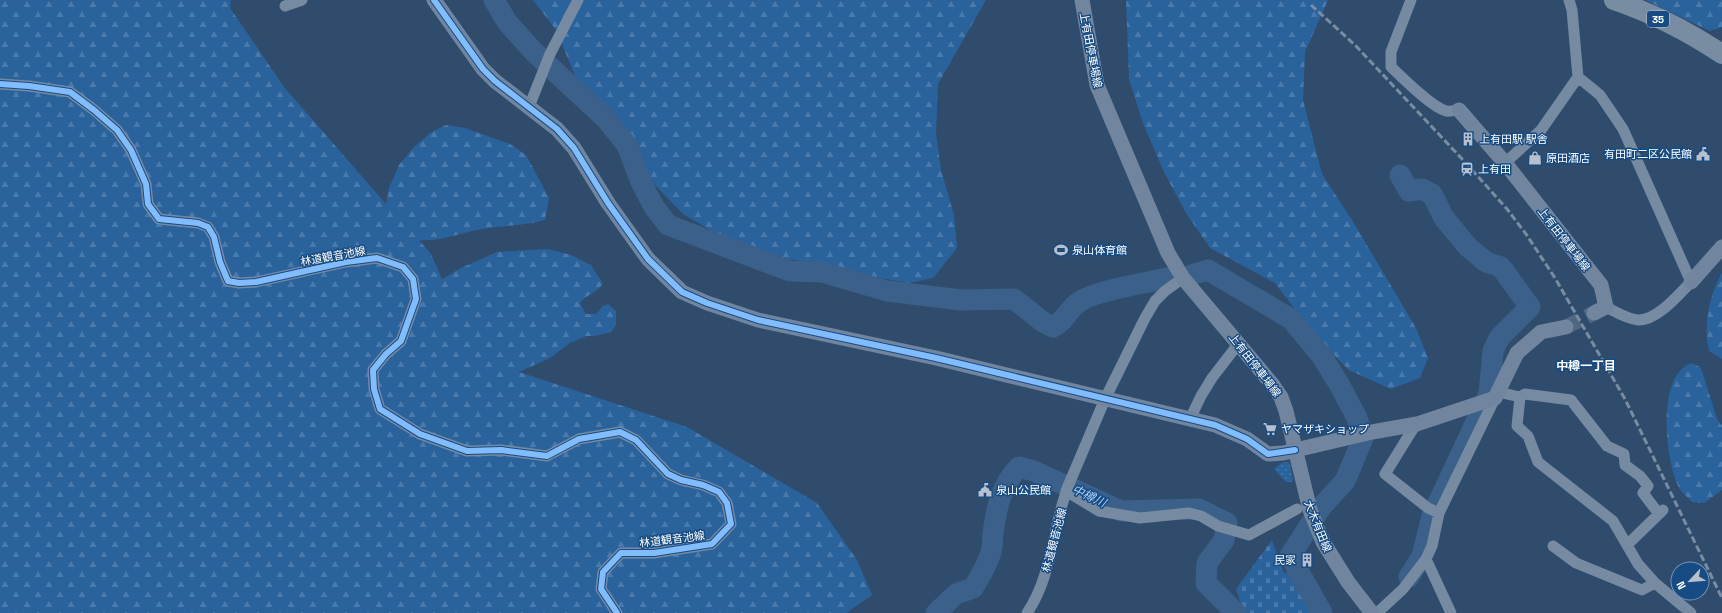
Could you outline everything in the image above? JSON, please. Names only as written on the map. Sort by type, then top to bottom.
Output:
[{"type":"highway","name":"35","points":[[1614,0],[1631,6],[1702,40],[1722,54]]},
{"type":"main road","points":[[434,0],[483,69],[495,81],[557,129],[574,148],[608,203],[648,260],[682,292],[707,303],[758,320],[936,358],[1215,425],[1247,439],[1268,454],[1295,450],[1372,432],[1416,424],[1447,415],[1496,395],[1517,353],[1541,332],[1566,327]]},
{"type":"main road","name":"上有田停車場線","points":[[1082,0],[1097,85],[1168,253],[1183,278],[1239,343],[1281,397],[1286,411],[1295,450]]},
{"type":"main road","name":"上有田停車場線","points":[[1459,110],[1505,163],[1601,285],[1600,310]]},
{"type":"main road","points":[[1691,282],[1722,247]]},
{"type":"main road","name":"大木有田線","points":[[1295,450],[1310,510],[1323,542],[1348,582],[1372,613]]},
{"type":"street","points":[[284,6],[302,0]]},
{"type":"street","points":[[529,107],[550,54],[578,0]]},
{"type":"street","points":[[1411,0],[1391,52],[1391,67],[1410,86],[1427,99],[1446,111],[1459,110]]},
{"type":"street","points":[[1505,163],[1541,130],[1578,77],[1572,10],[1569,0]]},
{"type":"street","points":[[1578,77],[1600,94],[1623,129],[1691,282],[1651,318],[1639,320],[1600,310]]},
{"type":"street","name":"林道観音池線","points":[[0,84],[29,86],[70,92],[117,130],[131,150],[146,184],[148,204],[159,219],[198,223],[208,227],[214,237],[220,262],[228,281],[239,283],[256,282],[346,262],[377,258],[403,266],[413,279],[416,299],[401,342],[386,354],[373,370],[374,389],[380,409],[420,434],[467,451],[501,450],[547,456],[579,439],[620,432],[636,440],[668,474],[681,480],[703,485],[719,492],[727,503],[731,524],[712,544],[654,552],[621,553],[603,572],[601,589],[617,613]]},
{"type":"street","points":[[1183,278],[1165,291],[1155,301],[1145,318],[1105,399],[1066,491],[1099,511],[1140,518],[1189,513],[1201,516],[1218,526],[1249,535],[1297,509]]},
{"type":"street","points":[[1190,419],[1212,378],[1239,343]]},
{"type":"street","points":[[1377,613],[1403,589],[1426,559],[1432,546],[1439,513],[1496,395],[1520,397],[1525,394],[1571,400],[1607,446],[1624,454],[1624,469],[1640,476],[1648,486],[1643,493],[1661,512],[1628,544]]},
{"type":"street","points":[[1520,397],[1518,426],[1528,436],[1538,462],[1613,521],[1628,544],[1638,564],[1655,583],[1691,613]]},
{"type":"street","name":"林道観音池線","points":[[1027,613],[1032,605],[1047,568],[1066,491],[1105,399]]},
{"type":"street","points":[[1416,424],[1385,474],[1428,508],[1439,513]]},
{"type":"street","points":[[1553,546],[1576,563],[1642,590],[1655,583]]},
{"type":"street","points":[[1426,559],[1451,613]]},
{"type":"green space","points":[[0,0],[231,0],[230,8],[284,87],[386,204],[389,188],[399,165],[414,147],[430,133],[446,125],[465,128],[510,144],[526,155],[549,198],[545,220],[475,230],[435,240],[419,240],[431,254],[442,279],[461,268],[497,252],[548,249],[571,255],[591,265],[603,284],[580,303],[586,314],[596,314],[603,306],[608,304],[616,311],[616,325],[611,332],[595,336],[586,336],[570,343],[550,358],[519,372],[687,427],[817,503],[857,560],[872,595],[846,613],[0,613]]},
{"type":"green space","points":[[533,0],[986,0],[938,84],[936,133],[941,170],[954,215],[957,248],[933,278],[909,283],[845,272],[801,261],[752,254],[683,214],[634,163],[584,97],[556,30]]},
{"type":"green space","points":[[1126,0],[1328,0],[1305,52],[1303,100],[1322,174],[1352,220],[1416,328],[1428,358],[1420,378],[1391,389],[1349,370],[1315,336],[1275,283],[1210,248],[1186,213],[1164,172],[1143,123],[1129,79]]},
{"type":"green space","points":[[1645,0],[1722,0],[1722,27],[1710,31]]},
{"type":"green space","points":[[1722,273],[1722,359],[1709,351],[1707,341],[1707,321],[1708,311],[1714,291]]},
{"type":"green space","points":[[1692,363],[1701,368],[1717,419],[1722,426],[1722,490],[1704,503],[1692,502],[1681,491],[1675,479],[1668,442],[1668,402],[1672,384],[1680,371]]},
{"type":"green space","points":[[1287,462],[1290,464],[1293,480],[1291,482],[1286,482],[1274,469],[1281,463]]},
{"type":"green space","points":[[1272,540],[1284,573],[1291,571],[1311,613],[1244,613],[1236,589]]},
{"type":"waterway","points":[[494,0],[507,22],[533,51],[606,119],[627,145],[641,182],[654,207],[668,225],[790,271],[822,272],[887,291],[961,300],[1014,299],[1043,322],[1053,327],[1061,322],[1075,305],[1087,298],[1109,290],[1171,277]]},
{"type":"waterway","points":[[1400,175],[1409,191],[1422,189],[1432,194],[1444,218],[1468,247],[1486,262],[1501,267],[1530,307],[1499,338],[1493,351],[1489,394],[1432,516],[1422,556],[1409,577]]},
{"type":"waterway","points":[[1191,275],[1208,270],[1291,319],[1321,355],[1339,384],[1357,418],[1363,438],[1345,481],[1322,506],[1290,556],[1322,613]]},
{"type":"waterway","name":"中樽川","points":[[936,613],[956,594],[973,588],[981,575],[992,550],[994,525],[1000,498],[1008,482],[1019,467],[1034,471],[1121,511],[1199,509],[1227,523],[1224,540],[1207,563],[1206,583],[1236,613]]},
{"type":"tunnel","points":[[1566,327],[1594,313]]},
{"type":"railway","points":[[1311,5],[1355,45],[1464,161],[1507,209],[1526,234],[1555,278],[1625,399],[1722,598]]},
{"type":"cycle path","points":[[434,0],[483,69],[495,81],[557,129],[574,148],[608,203],[648,259],[682,292],[707,303],[758,320],[936,358],[1215,425],[1247,439],[1268,454],[1295,450]]},
{"type":"cycle path","points":[[0,84],[29,86],[70,92],[94,110],[117,130],[131,150],[146,184],[148,204],[159,219],[198,223],[208,227],[214,237],[220,262],[228,281],[239,283],[256,282],[346,262],[377,258],[403,267],[413,279],[416,299],[401,341],[386,354],[373,370],[374,389],[380,409],[420,434],[467,451],[501,450],[547,456],[579,439],[620,432],[636,440],[668,474],[681,480],[703,485],[719,492],[727,503],[731,524],[712,544],[654,553],[621,553],[603,572],[601,589],[617,613]]},
{"type":"place","name":"上有田駅 駅舎","points":[[1468,139]]},
{"type":"place","name":"有田町二区公民館","points":[[1703,154]]},
{"type":"place","name":"原田酒店","points":[[1535,158]]},
{"type":"place","name":"上有田","points":[[1467,169]]},
{"type":"place","name":"泉山体育館","points":[[1061,250]]},
{"type":"place","name":"ヤマザキショップ","points":[[1270,429]]},
{"type":"place","name":"泉山公民館","points":[[985,490]]},
{"type":"place","name":"民家","points":[[1307,560]]},
{"type":"district","name":"中樽一丁目","points":[[1586,366]]}]
